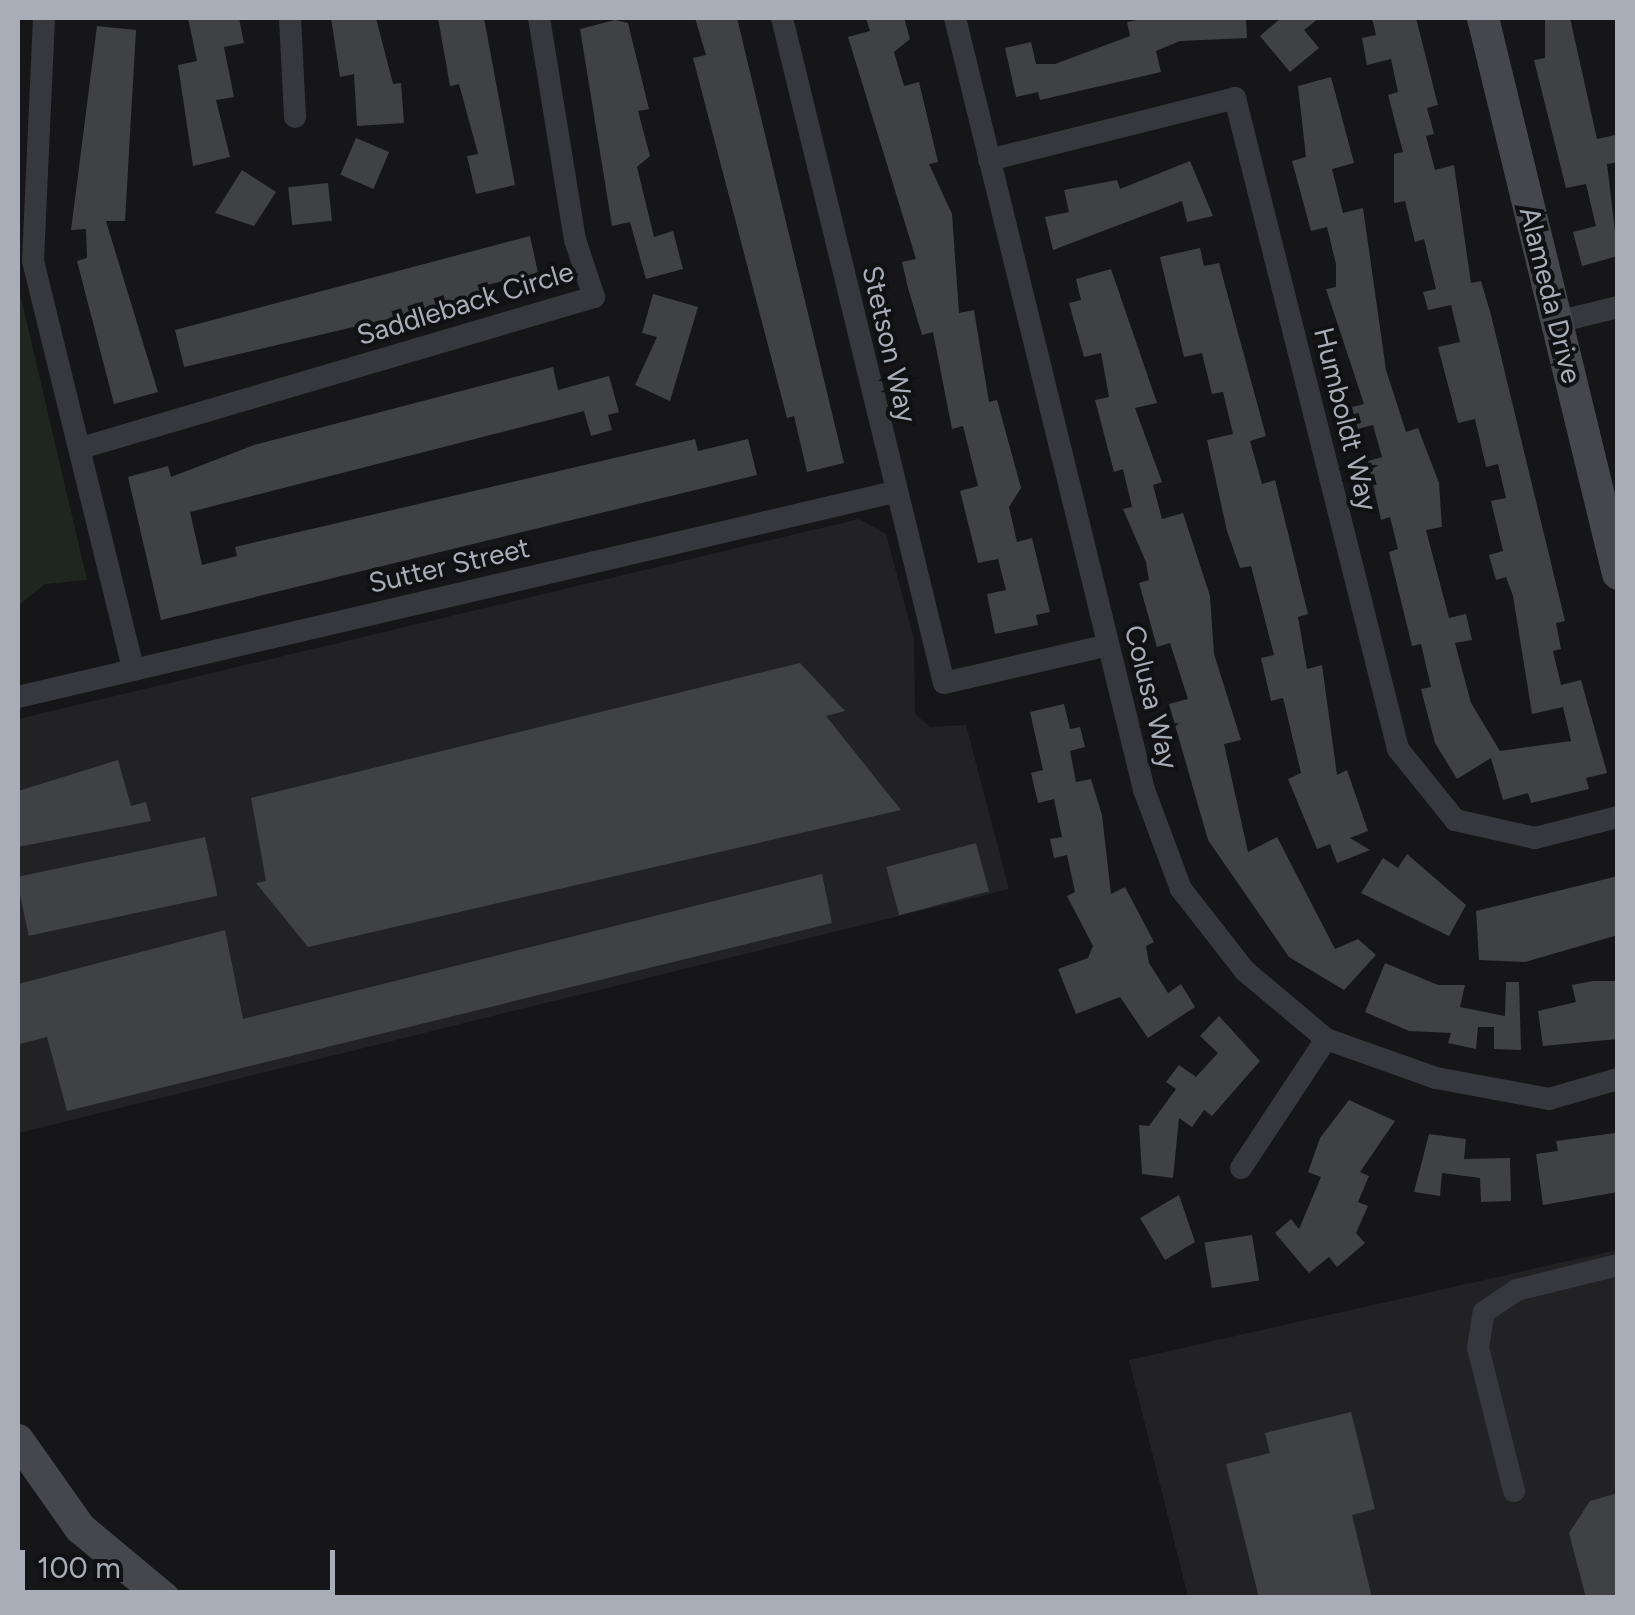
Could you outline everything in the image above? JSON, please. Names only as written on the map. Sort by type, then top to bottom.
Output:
[{"type":"street","points":[[44,18],[33,261],[133,669]]},
{"type":"street","points":[[290,18],[295,117]]},
{"type":"street","name":"Saddleback Circle","points":[[81,448],[594,297],[575,240],[539,18]]},
{"type":"street","name":"Stetson Way","points":[[782,18],[894,492],[944,684],[1108,644]]},
{"type":"street","name":"Colusa Way","points":[[955,18],[1144,790],[1181,889],[1246,971],[1326,1039],[1436,1078],[1548,1099],[1618,1079]]},
{"type":"street","name":"Alameda Drive","points":[[1483,18],[1617,569]]},
{"type":"street","name":"Humboldt Way","points":[[989,160],[1235,98],[1398,749],[1455,820],[1534,838],[1618,817]]},
{"type":"street","points":[[1558,322],[1618,308]]},
{"type":"street","name":"Sutter Street","points":[[18,697],[894,492]]},
{"type":"street","points":[[1241,1168],[1326,1039]]},
{"type":"street","points":[[1514,1491],[1478,1348],[1484,1312],[1517,1290],[1618,1266]]},
{"type":"street","points":[[18,1440],[80,1528],[164,1598]]},
{"type":"shaded area","points":[[18,285],[87,580],[45,584],[18,606]]},
{"type":"shaded area","points":[[859,519],[886,534],[914,639],[915,714],[930,727],[966,725],[1009,889],[18,1133],[18,719]]},
{"type":"shaded area","points":[[1617,1250],[1617,1597],[1188,1597],[1129,1360]]},
{"type":"building","points":[[188,18],[239,18],[244,43],[224,47],[234,97],[216,100],[230,157],[193,166],[178,65],[197,61]]},
{"type":"building","points":[[331,18],[376,18],[393,84],[401,83],[404,123],[357,126],[354,74],[340,77]]},
{"type":"building","points":[[438,18],[484,18],[515,185],[476,194],[467,156],[478,154],[459,84],[450,86]]},
{"type":"building","points":[[695,18],[737,18],[844,463],[807,472],[794,416],[787,418],[693,58],[706,55]]},
{"type":"building","points":[[866,18],[904,18],[910,39],[894,52],[904,86],[919,82],[938,162],[929,164],[952,214],[959,313],[974,310],[989,402],[997,400],[1021,488],[1009,507],[1017,542],[1032,538],[1050,612],[1036,615],[1038,625],[995,634],[987,594],[1006,590],[998,559],[978,563],[960,491],[978,486],[963,426],[952,429],[933,332],[922,335],[908,288],[902,262],[916,259],[848,37],[870,31]]},
{"type":"building","points":[[1148,18],[1246,18],[1247,38],[1180,41],[1156,51],[1161,72],[1040,100],[1038,92],[1016,97],[1005,48],[1031,42],[1036,64],[1055,64],[1130,36],[1127,22]]},
{"type":"building","points":[[1281,18],[1319,18],[1304,30],[1319,48],[1290,72],[1260,36]]},
{"type":"building","points":[[1372,18],[1416,18],[1438,105],[1427,108],[1434,134],[1426,136],[1435,170],[1454,165],[1471,283],[1481,281],[1491,315],[1565,621],[1556,623],[1561,649],[1553,651],[1561,685],[1581,680],[1607,773],[1586,778],[1589,789],[1531,803],[1528,793],[1503,800],[1491,758],[1457,779],[1435,743],[1421,689],[1431,687],[1421,644],[1412,646],[1389,552],[1398,549],[1390,517],[1381,520],[1368,461],[1382,457],[1373,425],[1358,429],[1352,407],[1364,404],[1326,289],[1336,287],[1336,264],[1327,227],[1311,231],[1292,161],[1306,157],[1298,86],[1331,77],[1354,163],[1332,169],[1343,213],[1363,208],[1386,370],[1406,432],[1418,428],[1439,483],[1442,527],[1426,530],[1449,618],[1466,614],[1472,640],[1455,643],[1471,703],[1500,751],[1571,741],[1563,707],[1532,714],[1513,596],[1506,577],[1496,580],[1489,555],[1503,551],[1491,501],[1506,498],[1498,464],[1486,467],[1475,419],[1458,423],[1438,347],[1460,342],[1451,305],[1428,310],[1423,292],[1436,289],[1424,239],[1415,242],[1405,201],[1394,203],[1394,154],[1403,152],[1388,95],[1398,92],[1391,59],[1367,65],[1362,38],[1376,35]]},
{"type":"building","points":[[1545,18],[1570,18],[1597,139],[1615,135],[1618,145],[1618,162],[1607,164],[1618,256],[1582,266],[1573,232],[1596,226],[1586,184],[1566,188],[1534,60],[1545,58]]},
{"type":"building","points":[[615,20],[628,23],[649,109],[638,111],[650,156],[637,167],[654,237],[673,231],[683,269],[646,279],[630,222],[612,226],[580,29]]},
{"type":"building","points":[[97,26],[136,30],[125,221],[106,221],[158,392],[114,404],[77,261],[87,258],[86,229],[71,230]]},
{"type":"building","points":[[356,138],[389,152],[374,189],[340,175]]},
{"type":"building","points":[[1190,161],[1213,216],[1187,222],[1182,201],[1053,250],[1045,217],[1069,212],[1064,190],[1117,180],[1120,189]]},
{"type":"building","points":[[242,170],[276,192],[254,226],[215,213]]},
{"type":"building","points":[[328,183],[332,221],[292,225],[288,187]]},
{"type":"building","points":[[530,236],[538,273],[486,285],[489,295],[184,367],[175,330]]},
{"type":"building","points":[[1200,248],[1204,266],[1219,263],[1266,436],[1250,441],[1262,484],[1275,480],[1308,614],[1298,617],[1307,669],[1322,665],[1337,775],[1347,770],[1368,831],[1350,838],[1370,850],[1337,863],[1330,844],[1317,849],[1288,779],[1301,773],[1283,698],[1271,701],[1261,658],[1274,655],[1251,566],[1240,568],[1227,531],[1207,440],[1233,434],[1223,392],[1212,394],[1202,353],[1184,357],[1160,257]]},
{"type":"building","points":[[1111,269],[1157,403],[1135,408],[1162,482],[1153,485],[1162,519],[1183,513],[1210,596],[1214,654],[1241,740],[1224,744],[1248,852],[1277,837],[1335,949],[1358,939],[1376,955],[1344,990],[1289,957],[1208,840],[1169,704],[1188,699],[1170,643],[1157,647],[1139,583],[1149,580],[1146,562],[1123,509],[1132,507],[1123,469],[1114,472],[1095,400],[1109,397],[1101,353],[1084,357],[1069,303],[1081,300],[1076,279]]},
{"type":"building","points":[[653,294],[698,307],[670,401],[635,385],[657,337],[642,333]]},
{"type":"building","points":[[553,367],[558,390],[609,376],[619,412],[608,415],[612,430],[591,436],[584,411],[190,512],[202,565],[237,556],[235,547],[695,439],[698,451],[748,439],[757,475],[161,620],[128,477],[168,466],[171,477],[254,445]]},
{"type":"building","points":[[800,663],[845,711],[826,716],[901,810],[308,947],[256,883],[266,881],[251,798]]},
{"type":"building","points":[[1064,704],[1070,729],[1080,727],[1085,747],[1070,751],[1076,782],[1091,779],[1102,815],[1111,894],[1125,887],[1154,942],[1146,946],[1149,963],[1168,993],[1181,984],[1195,1007],[1148,1038],[1120,997],[1076,1014],[1058,969],[1088,958],[1093,946],[1067,896],[1075,892],[1067,855],[1054,858],[1050,839],[1062,837],[1054,799],[1038,803],[1031,773],[1043,770],[1030,712]]},
{"type":"building","points":[[118,760],[131,806],[146,802],[151,821],[18,847],[18,791]]},
{"type":"building","points":[[205,837],[217,896],[29,936],[18,877]]},
{"type":"building","points":[[976,843],[989,891],[899,915],[886,867]]},
{"type":"building","points":[[1407,854],[1466,905],[1449,936],[1361,893],[1383,858],[1398,868]]},
{"type":"building","points":[[822,874],[832,923],[67,1111],[47,1037],[20,1044],[18,984],[225,930],[243,1019]]},
{"type":"building","points":[[1618,876],[1618,935],[1525,962],[1479,960],[1476,911]]},
{"type":"building","points":[[1385,963],[1438,985],[1465,985],[1460,1007],[1505,1016],[1506,982],[1519,982],[1521,1050],[1494,1049],[1494,1027],[1478,1027],[1476,1049],[1448,1043],[1451,1033],[1409,1031],[1365,1012]]},
{"type":"building","points":[[1618,981],[1618,1039],[1543,1046],[1538,1011],[1576,1002],[1572,985]]},
{"type":"building","points":[[1219,1016],[1260,1061],[1212,1116],[1204,1110],[1192,1127],[1179,1118],[1173,1178],[1142,1174],[1139,1125],[1149,1126],[1176,1089],[1166,1082],[1179,1065],[1196,1077],[1218,1053],[1200,1036]]},
{"type":"building","points":[[1349,1100],[1395,1121],[1360,1172],[1369,1176],[1358,1202],[1368,1206],[1356,1233],[1365,1243],[1337,1267],[1329,1257],[1309,1273],[1275,1233],[1291,1219],[1299,1229],[1321,1177],[1308,1172],[1320,1138]]},
{"type":"building","points":[[1615,1133],[1618,1192],[1543,1205],[1536,1154],[1558,1151],[1556,1141]]},
{"type":"building","points":[[1429,1134],[1466,1139],[1464,1159],[1510,1158],[1511,1201],[1481,1202],[1480,1178],[1442,1173],[1440,1196],[1414,1192]]},
{"type":"building","points":[[1179,1195],[1195,1242],[1165,1260],[1140,1218]]},
{"type":"building","points":[[1252,1235],[1259,1280],[1212,1288],[1205,1243]]},
{"type":"building","points":[[1351,1412],[1375,1509],[1352,1515],[1372,1598],[1259,1598],[1226,1464],[1270,1453],[1265,1433]]},
{"type":"building","points":[[1618,1493],[1618,1598],[1586,1598],[1569,1533],[1590,1501]]}]
